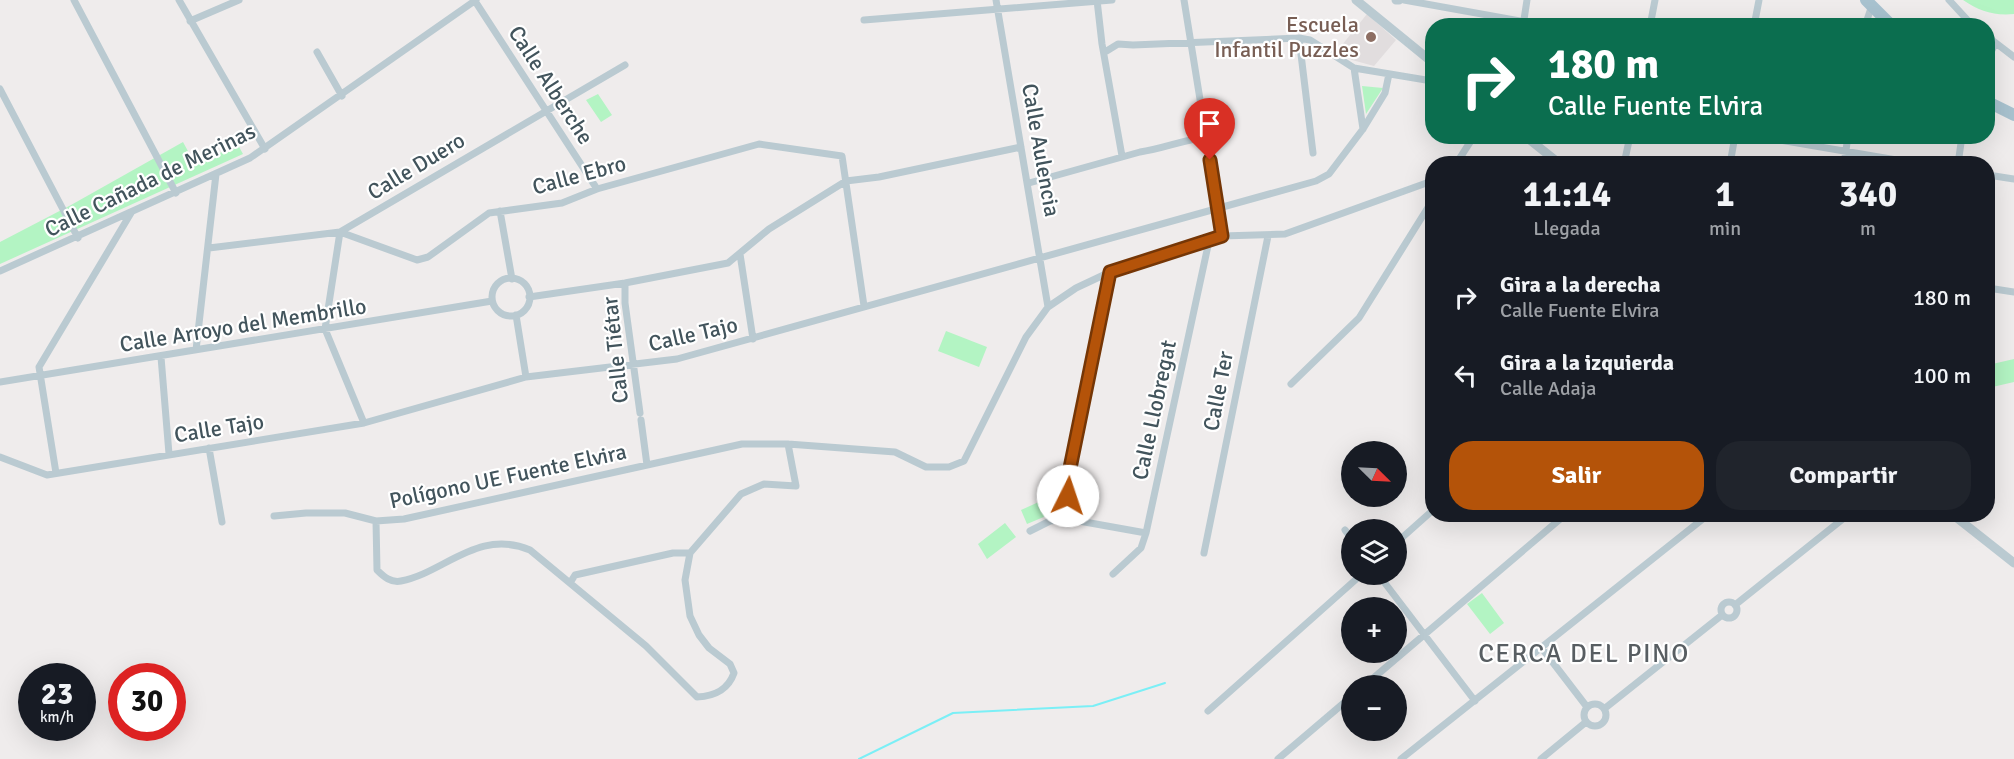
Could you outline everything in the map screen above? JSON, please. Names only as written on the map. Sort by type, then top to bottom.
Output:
[{"type":"main road","points":[[1869,3],[1885,18]]},
{"type":"main road","points":[[1995,106],[2014,115]]},
{"type":"street","points":[[74,0],[176,193]]},
{"type":"street","points":[[179,0],[265,149]]},
{"type":"street","points":[[190,21],[238,0]]},
{"type":"street","name":"Calle Cañada de Merinas","points":[[0,271],[176,193],[265,149],[475,0]]},
{"type":"street","name":"Calle Alberche","points":[[475,0],[597,189]]},
{"type":"street","name":"Calle Aulencia","points":[[996,0],[1029,183],[1048,307]]},
{"type":"street","points":[[1097,0],[1102,44],[1122,156]]},
{"type":"street","points":[[864,20],[1112,0]]},
{"type":"street","points":[[1184,0],[1222,236]]},
{"type":"street","points":[[1404,0],[1498,18]]},
{"type":"street","points":[[1525,18],[1527,0]]},
{"type":"street","points":[[1652,18],[1655,0]]},
{"type":"street","points":[[1756,18],[1759,0]]},
{"type":"street","points":[[1949,0],[1966,18]]},
{"type":"street","points":[[1361,1],[1425,56]]},
{"type":"street","points":[[1866,18],[1869,3]]},
{"type":"street","points":[[1105,52],[1118,44],[1299,38],[1310,40],[1354,68],[1425,80]]},
{"type":"street","points":[[1299,38],[1313,153]]},
{"type":"street","points":[[1995,44],[2014,57]]},
{"type":"street","points":[[317,52],[342,96]]},
{"type":"street","name":"Calle Duero","points":[[209,248],[340,232],[625,64]]},
{"type":"street","points":[[1354,68],[1363,129]]},
{"type":"street","name":"Calle Tajo","points":[[0,457],[47,475],[364,423],[526,377],[634,366],[677,359],[753,339],[1041,256],[1316,181],[1329,174],[1363,129],[1385,93],[1389,74]]},
{"type":"street","points":[[0,90],[78,238]]},
{"type":"street","points":[[1029,183],[1122,156],[1157,149],[1180,141],[1206,137]]},
{"type":"street","name":"Calle Ebro","points":[[340,232],[417,260],[428,257],[489,213],[562,202],[597,189],[759,144],[842,156],[846,181]]},
{"type":"street","points":[[1535,144],[1550,156]]},
{"type":"street","points":[[1801,144],[1871,156]]},
{"type":"street","points":[[1845,156],[1847,144]]},
{"type":"street","points":[[529,297],[625,283],[728,263],[770,229],[846,181],[879,177],[1021,147]]},
{"type":"street","points":[[196,350],[216,174]]},
{"type":"street","points":[[1995,175],[2014,179]]},
{"type":"street","points":[[846,181],[864,306]]},
{"type":"street","points":[[1048,307],[1076,288],[1110,272],[1222,236],[1285,234],[1425,184]]},
{"type":"street","points":[[500,211],[512,279]]},
{"type":"street","points":[[1291,384],[1359,318],[1425,212]]},
{"type":"street","points":[[56,473],[39,367],[131,213]]},
{"type":"street","points":[[340,232],[325,329],[364,423]]},
{"type":"street","name":"Calle Ter","points":[[1204,553],[1268,236]]},
{"type":"street","name":"Calle Llobregat","points":[[1113,574],[1141,548],[1146,533],[1209,241]]},
{"type":"street","points":[[740,254],[753,339]]},
{"type":"street","points":[[1068,519],[1069,473],[1110,272]]},
{"type":"street","points":[[512,279],[524,284],[529,297],[528,304],[516,315],[501,314],[492,301],[496,285],[512,279]]},
{"type":"street","name":"Calle Tiétar","points":[[625,283],[641,416]]},
{"type":"street","points":[[1995,289],[2014,292]]},
{"type":"street","name":"Calle Arroyo del Membrillo","points":[[0,382],[492,301]]},
{"type":"street","name":"Polígono UE Fuente Elvira","points":[[274,516],[345,513],[376,521],[404,519],[742,444],[788,444],[895,452],[926,467],[949,467],[964,460],[1026,337],[1048,307]]},
{"type":"street","points":[[516,315],[526,377]]},
{"type":"street","points":[[161,357],[170,454]]},
{"type":"street","name":"Polígono UE Fuente Elvira","points":[[641,416],[646,465]]},
{"type":"street","points":[[570,583],[575,575],[673,553],[690,554],[741,494],[764,484],[796,486],[788,444]]},
{"type":"street","points":[[209,448],[222,522]]},
{"type":"street","points":[[1407,533],[1425,517]]},
{"type":"street","points":[[1030,531],[1050,521],[1068,519],[1146,533]]},
{"type":"street","name":"Polígono UE Fuente Elvira","points":[[376,521],[377,570],[386,579],[400,582],[457,555],[481,548],[507,545],[530,550],[646,646],[697,697],[708,696],[724,689],[734,673],[730,664],[710,648],[699,635],[690,616],[685,580],[690,554]]},
{"type":"street","points":[[1377,675],[1557,522]]},
{"type":"street","points":[[1401,759],[1698,522]]},
{"type":"street","points":[[1735,605],[1840,522]]},
{"type":"street","points":[[1962,522],[2014,563]]},
{"type":"street","points":[[1208,711],[1350,585]]},
{"type":"street","points":[[1386,585],[1475,701]]},
{"type":"street","points":[[1730,602],[1735,605],[1737,611],[1734,617],[1728,619],[1722,615],[1720,609],[1723,603],[1730,602]]},
{"type":"street","points":[[1604,709],[1722,615]]},
{"type":"street","points":[[1541,647],[1587,707]]},
{"type":"street","points":[[1278,759],[1341,705]]},
{"type":"street","points":[[1598,705],[1604,709],[1606,716],[1601,725],[1593,726],[1586,722],[1584,715],[1587,707],[1598,705]]},
{"type":"street","points":[[1541,759],[1586,722]]},
{"type":"shaded area","name":"Escuela Infantil Puzzles","points":[[1367,14],[1396,40],[1374,66],[1352,60],[1338,50]]},
{"type":"green space","points":[[1963,0],[2014,0],[2014,14],[1987,12]]},
{"type":"green space","points":[[1362,86],[1383,88],[1366,114]]},
{"type":"green space","points":[[598,94],[612,115],[601,122],[586,100]]},
{"type":"green space","points":[[183,142],[195,164],[238,145],[243,154],[0,264],[0,242]]},
{"type":"green space","points":[[946,331],[987,347],[979,367],[938,351]]},
{"type":"green space","points":[[2014,359],[2014,382],[1995,386],[1995,363]]},
{"type":"green space","points":[[1052,496],[1058,511],[1027,524],[1021,510]]},
{"type":"green space","points":[[1005,523],[1016,537],[987,559],[978,544]]},
{"type":"green space","points":[[1482,593],[1504,623],[1490,634],[1467,604]]},
{"type":"waterway","points":[[859,759],[953,713],[1093,706],[1165,683]]},
{"type":"place","name":"Escuela Infantil Puzzles","points":[[1371,37]]},
{"type":"district","name":"CERCA DEL PINO","points":[[1584,654]]},
{"type":"route","points":[[1068,496],[1069,473],[1110,272],[1222,236],[1210,160]]}]
